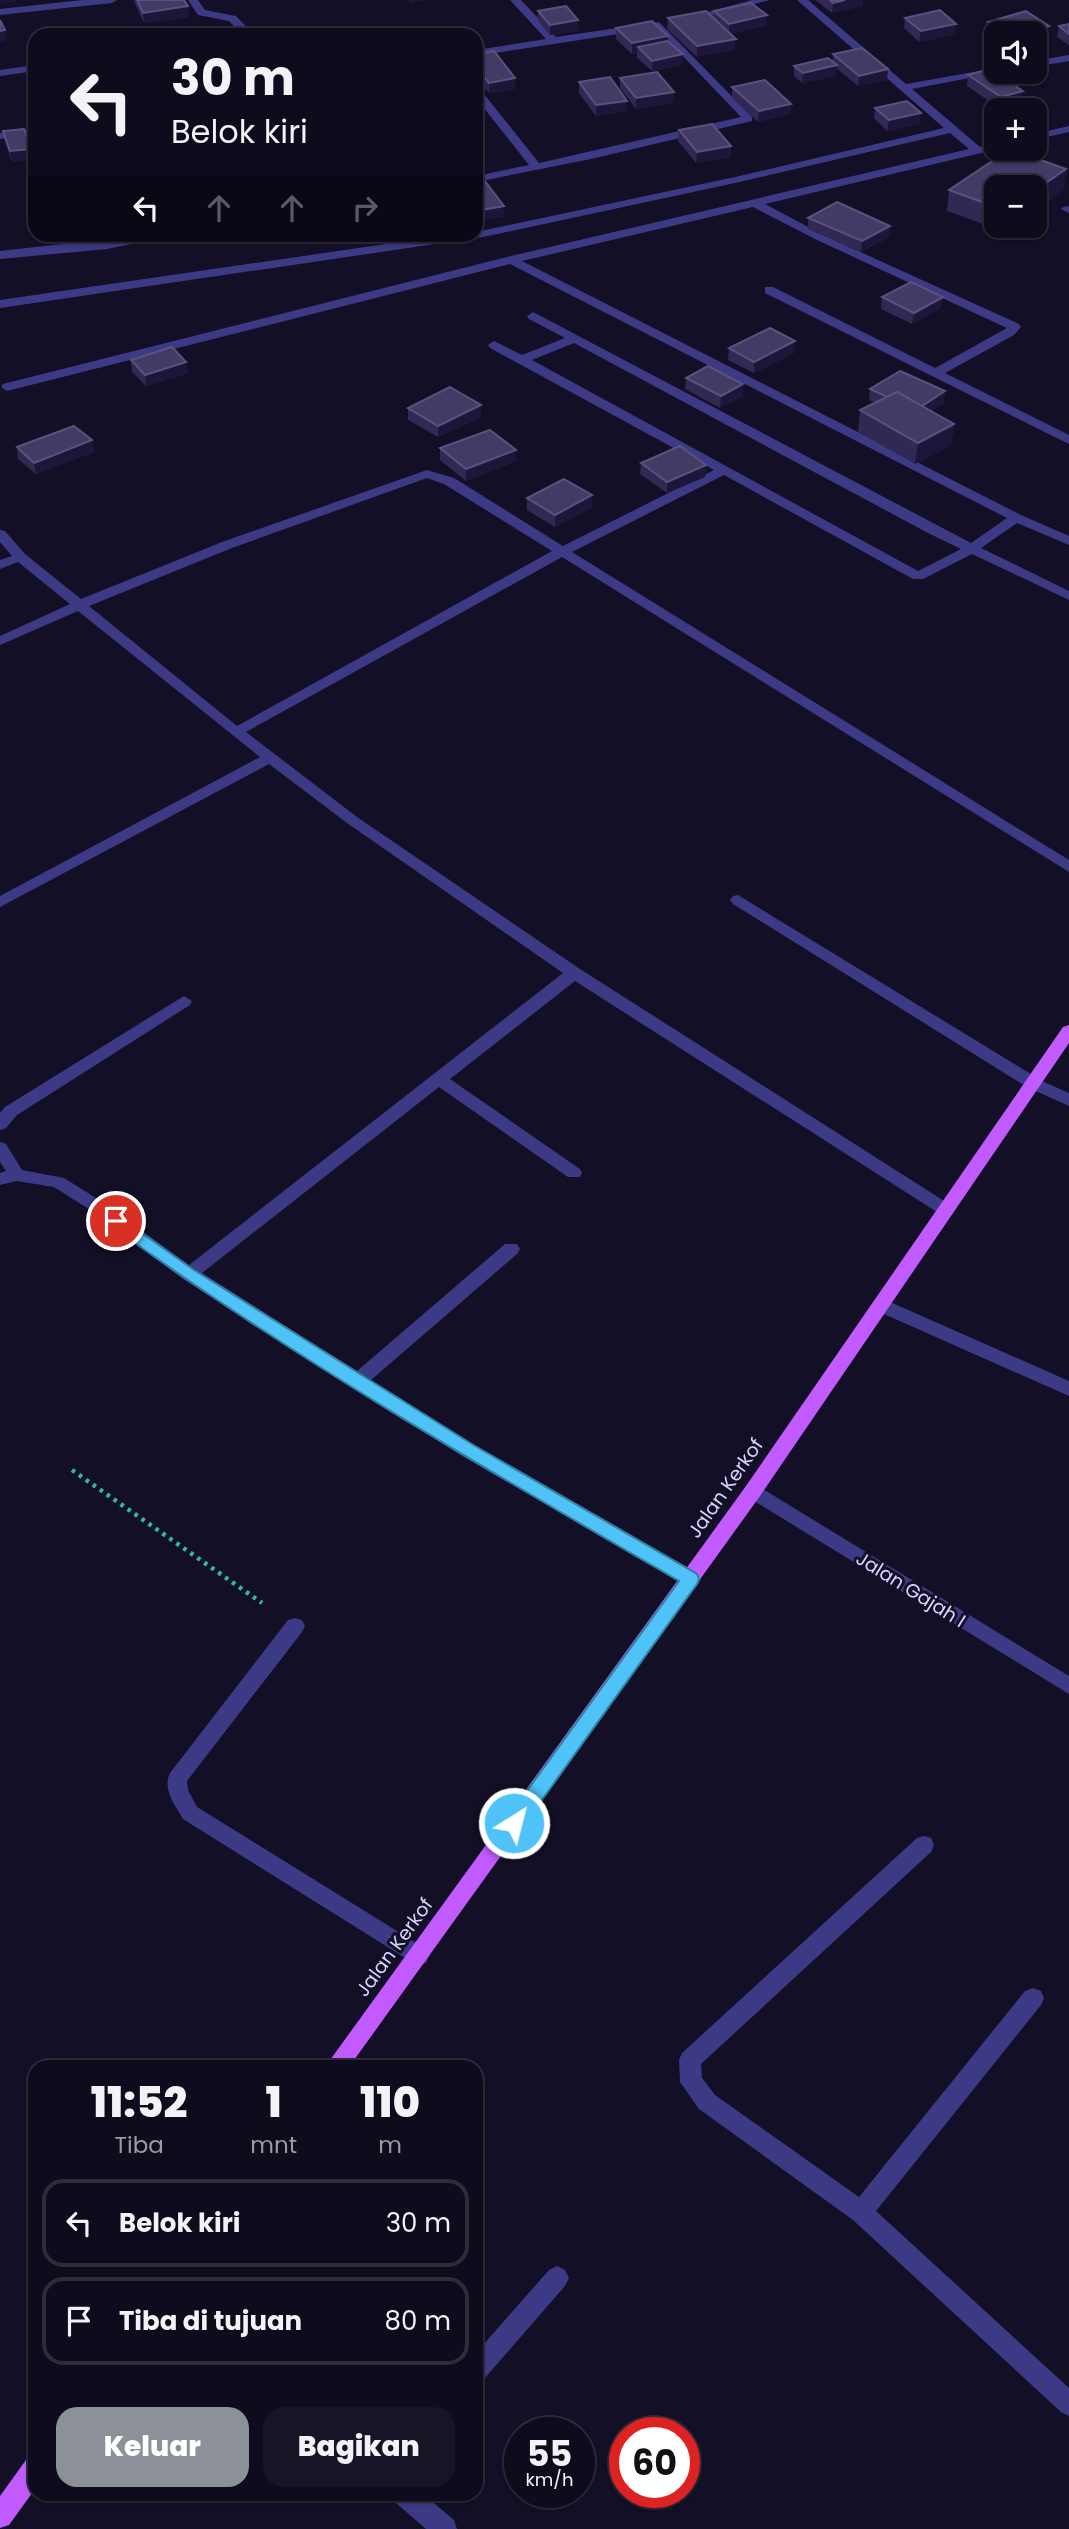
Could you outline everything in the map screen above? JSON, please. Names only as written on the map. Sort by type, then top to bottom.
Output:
[{"type":"main road","name":"Jalan Kerkof","points":[[340,2060],[691,1579],[1069,1031]]},
{"type":"main road","points":[[0,2516],[28,2478]]},
{"type":"street","points":[[0,12],[112,0]]},
{"type":"street","points":[[193,0],[202,13],[235,20],[242,28]]},
{"type":"street","points":[[515,0],[554,41]]},
{"type":"street","points":[[483,52],[659,25],[765,0]]},
{"type":"street","points":[[802,0],[978,150]]},
{"type":"street","points":[[483,178],[748,119],[659,25]]},
{"type":"street","points":[[1047,62],[1069,58]]},
{"type":"street","points":[[0,73],[28,69]]},
{"type":"street","points":[[905,87],[984,73]]},
{"type":"street","points":[[483,100],[536,167]]},
{"type":"street","points":[[483,234],[722,183],[953,129]]},
{"type":"street","points":[[1047,135],[1069,130]]},
{"type":"street","points":[[0,136],[28,132]]},
{"type":"street","points":[[0,375],[3,388],[511,260],[984,149]]},
{"type":"street","points":[[757,204],[801,229],[1014,327],[1010,332],[936,373]]},
{"type":"street","points":[[0,255],[126,242]]},
{"type":"street","points":[[0,304],[428,242]]},
{"type":"street","points":[[511,260],[1016,518],[1069,541]]},
{"type":"street","points":[[769,290],[1069,440]]},
{"type":"street","points":[[533,316],[971,548],[1069,596]]},
{"type":"street","points":[[522,360],[572,339]]},
{"type":"street","points":[[494,345],[918,576],[971,548],[1016,518]]},
{"type":"street","points":[[236,732],[561,552],[724,470]]},
{"type":"street","points":[[0,641],[81,604],[227,545],[428,474],[449,481],[1069,867]]},
{"type":"street","points":[[0,534],[20,557],[236,732],[352,820],[574,973],[946,1210]]},
{"type":"street","points":[[0,565],[20,557]]},
{"type":"street","points":[[0,902],[270,758]]},
{"type":"street","points":[[738,900],[1033,1083],[1069,1100]]},
{"type":"street","points":[[188,1274],[574,973]]},
{"type":"street","points":[[0,1124],[10,1111],[184,1001]]},
{"type":"street","points":[[438,1079],[574,1173]]},
{"type":"street","points":[[0,1148],[9,1177],[58,1182],[188,1274],[357,1381],[469,1451],[691,1579]]},
{"type":"street","points":[[357,1381],[511,1249]]},
{"type":"street","points":[[881,1305],[1069,1389]]},
{"type":"street","name":"Jalan Gajah I","points":[[752,1492],[1069,1686]]},
{"type":"street","points":[[295,1626],[177,1779],[178,1791],[190,1813],[418,1956]]},
{"type":"street","points":[[924,1845],[690,2060],[691,2082],[707,2102],[861,2212],[1069,2404]]},
{"type":"street","points":[[861,2212],[1033,1998]]},
{"type":"street","points":[[483,2363],[556,2278]]},
{"type":"street","points":[[413,2501],[445,2529]]},
{"type":"path","points":[[72,1470],[295,1626]]},
{"type":"building","points":[[137,0],[184,0],[188,6],[143,13]]},
{"type":"building","points":[[751,3],[767,15],[729,24],[714,11]]},
{"type":"building","points":[[566,6],[578,20],[550,25],[538,11]]},
{"type":"building","points":[[940,10],[956,24],[921,31],[905,18]]},
{"type":"building","points":[[706,11],[736,39],[697,46],[668,18]]},
{"type":"building","points":[[1026,11],[1041,21],[991,21]]},
{"type":"building","points":[[652,21],[668,36],[632,43],[616,28]]},
{"type":"building","points":[[1069,24],[1069,34],[1059,26]]},
{"type":"building","points":[[667,41],[683,54],[652,61],[638,47]]},
{"type":"building","points":[[862,48],[888,69],[859,76],[833,54]]},
{"type":"building","points":[[494,51],[515,78],[489,83],[483,76],[483,53]]},
{"type":"building","points":[[828,58],[837,65],[803,73],[794,66]]},
{"type":"building","points":[[984,71],[984,84],[1012,84],[1023,91],[1001,97],[968,75]]},
{"type":"building","points":[[657,72],[674,92],[636,98],[620,78]]},
{"type":"building","points":[[610,77],[627,101],[596,105],[579,82]]},
{"type":"building","points":[[765,80],[791,104],[759,111],[732,87]]},
{"type":"building","points":[[907,101],[921,113],[889,120],[875,108]]},
{"type":"building","points":[[712,124],[731,146],[697,152],[679,130]]},
{"type":"building","points":[[24,129],[28,149],[10,151],[3,131]]},
{"type":"building","points":[[992,161],[1044,161],[1066,169],[1047,182],[1047,175],[984,175],[984,203],[949,190]]},
{"type":"building","points":[[483,179],[504,206],[483,210]]},
{"type":"building","points":[[837,202],[890,226],[862,241],[808,218]]},
{"type":"building","points":[[911,282],[943,297],[914,313],[882,297]]},
{"type":"building","points":[[770,328],[795,341],[754,362],[729,348]]},
{"type":"building","points":[[172,347],[186,362],[145,375],[131,360]]},
{"type":"building","points":[[708,366],[743,384],[721,396],[686,378]]},
{"type":"building","points":[[900,371],[945,391],[922,406],[897,392],[887,397],[870,389]]},
{"type":"building","points":[[450,387],[481,405],[438,426],[408,408]]},
{"type":"building","points":[[897,392],[954,424],[918,443],[860,410]]},
{"type":"building","points":[[74,426],[92,440],[34,463],[17,447]]},
{"type":"building","points":[[490,430],[516,450],[466,469],[440,448]]},
{"type":"building","points":[[680,446],[706,465],[667,482],[641,463]]},
{"type":"building","points":[[564,479],[592,495],[555,515],[527,498]]},
{"type":"route","points":[[116,1221],[188,1274],[469,1451],[691,1579],[514,1823]]}]
